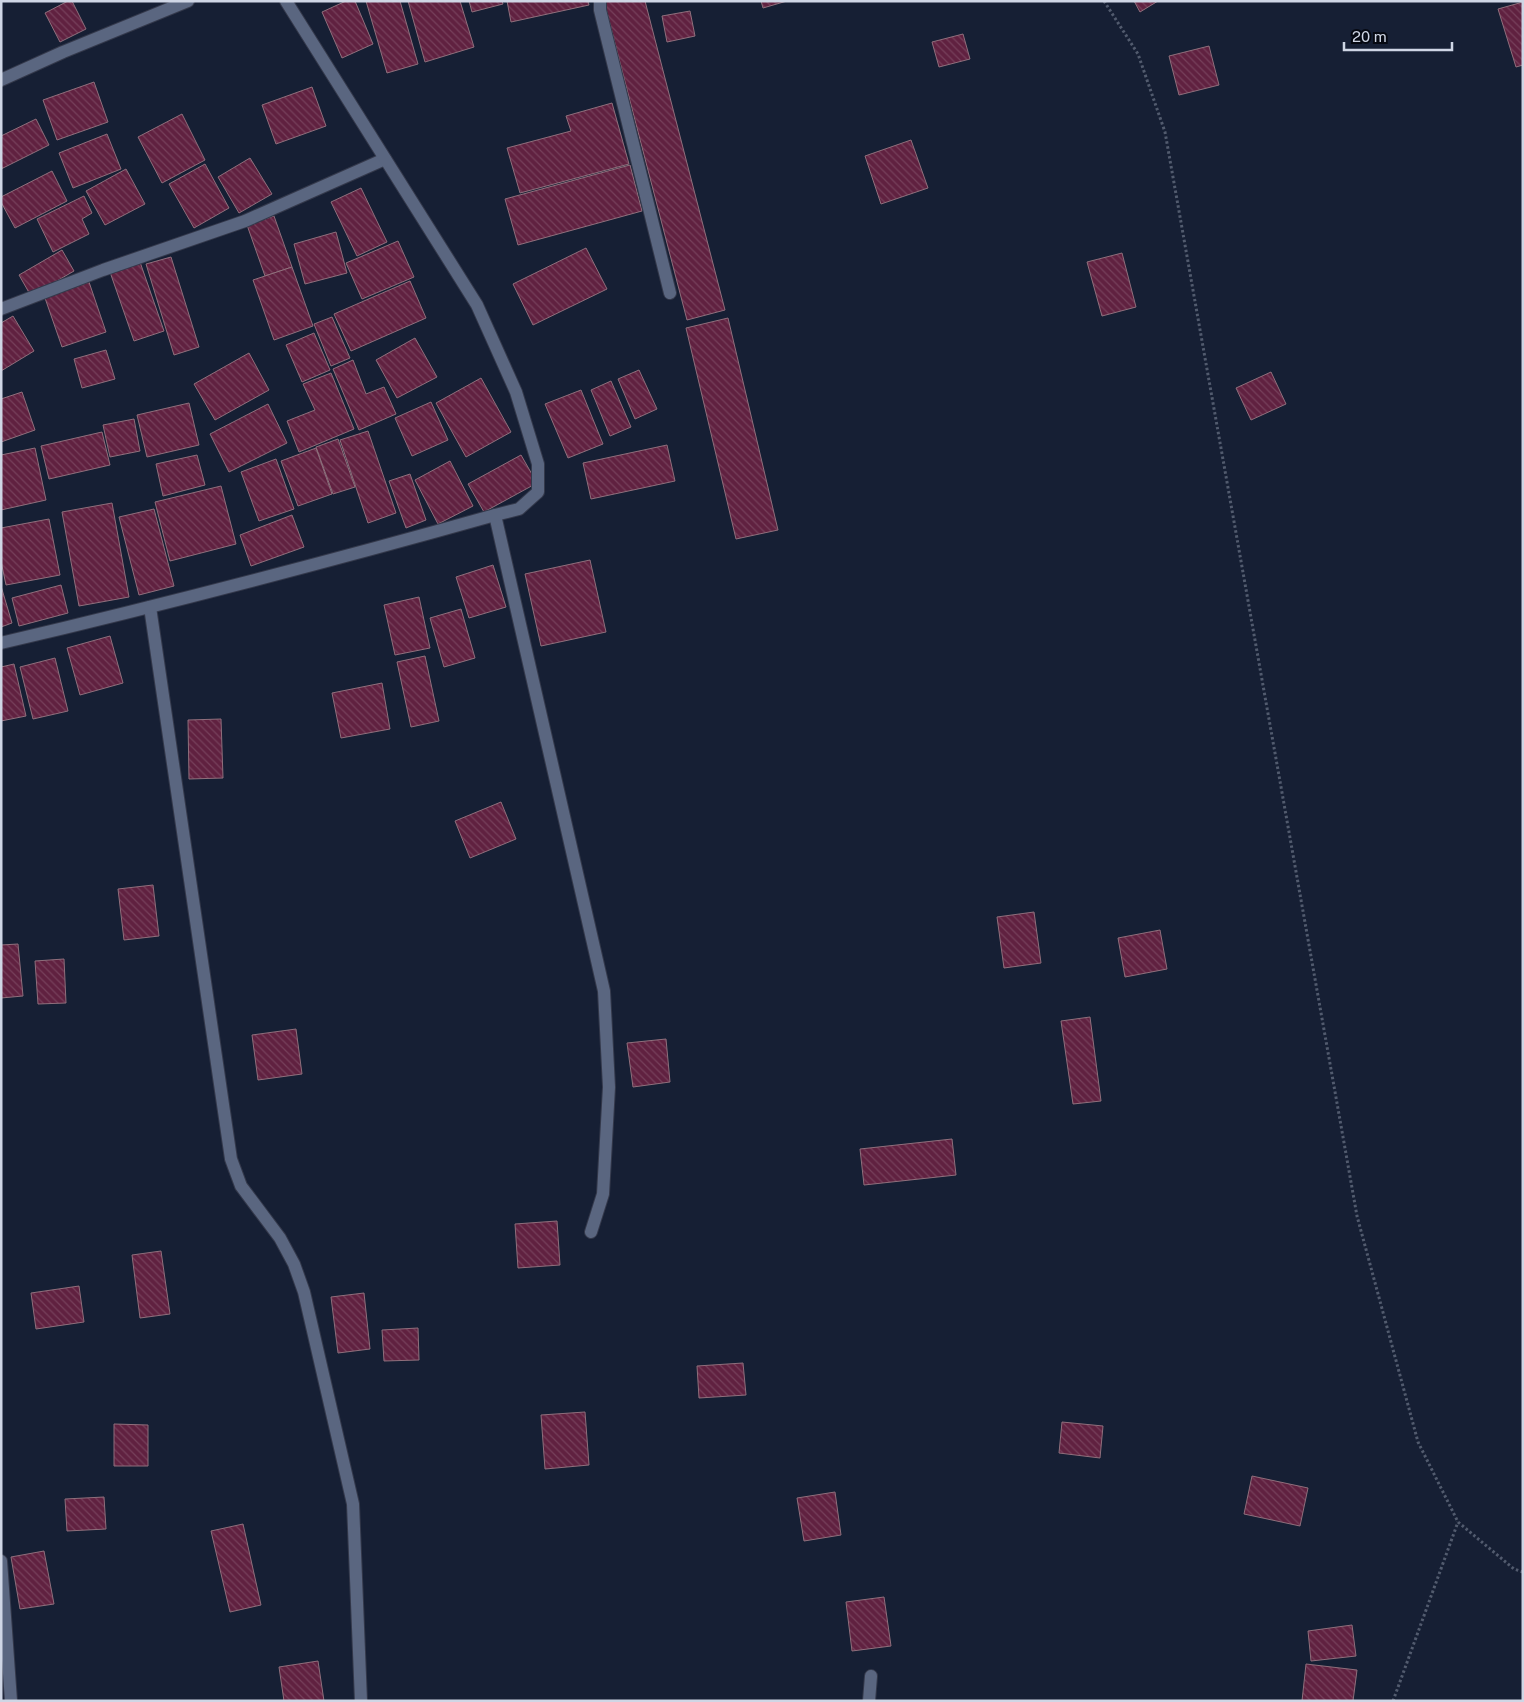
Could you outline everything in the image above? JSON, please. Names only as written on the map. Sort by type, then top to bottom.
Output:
[{"type":"street","points":[[1,80],[188,1]]},
{"type":"street","points":[[1,643],[340,559],[495,516],[519,509],[538,492],[538,464],[516,392],[477,305],[286,1]]},
{"type":"street","points":[[600,1],[600,10],[670,293]]},
{"type":"street","points":[[1,309],[103,270],[245,221],[385,159]]},
{"type":"street","points":[[495,516],[604,991],[609,1086],[604,1194],[591,1232]]},
{"type":"street","points":[[150,607],[231,1159],[241,1186],[280,1238],[298,1274],[304,1292],[354,1504],[361,1701]]},
{"type":"street","points":[[1,1561],[10,1701]]},
{"type":"street","points":[[869,1701],[871,1676]]},
{"type":"path","points":[[1104,1],[1138,54],[1165,132],[1357,1216],[1418,1442],[1458,1522],[1514,1569],[1523,1572]]},
{"type":"path","points":[[1393,1701],[1458,1522]]},
{"type":"building","points":[[68,1],[72,1],[86,29],[60,42],[45,13]]},
{"type":"building","points":[[346,1],[355,1],[373,44],[342,58],[322,12]]},
{"type":"building","points":[[366,1],[400,1],[418,64],[387,73]]},
{"type":"building","points":[[408,1],[460,1],[474,47],[425,62]]},
{"type":"building","points":[[469,1],[502,1],[503,4],[472,12]]},
{"type":"building","points":[[507,1],[588,1],[589,5],[511,22]]},
{"type":"building","points":[[604,1],[645,1],[725,310],[687,320]]},
{"type":"building","points":[[761,1],[787,1],[763,8]]},
{"type":"building","points":[[1134,1],[1158,1],[1140,12]]},
{"type":"building","points":[[1523,2],[1523,65],[1516,67],[1498,9]]},
{"type":"building","points":[[690,11],[695,36],[667,42],[662,16]]},
{"type":"building","points":[[963,34],[970,59],[939,67],[932,42]]},
{"type":"building","points":[[1209,46],[1219,85],[1179,95],[1169,56]]},
{"type":"building","points":[[94,82],[108,122],[57,140],[43,100]]},
{"type":"building","points":[[312,87],[326,126],[276,144],[262,105]]},
{"type":"building","points":[[612,103],[629,164],[520,193],[507,148],[571,131],[566,116]]},
{"type":"building","points":[[182,114],[205,160],[162,183],[138,137]]},
{"type":"building","points":[[36,119],[49,145],[1,169],[1,136]]},
{"type":"building","points":[[107,134],[121,169],[73,188],[59,153]]},
{"type":"building","points":[[911,140],[928,188],[881,204],[865,156]]},
{"type":"building","points":[[250,158],[272,194],[239,213],[218,177]]},
{"type":"building","points":[[205,164],[229,208],[194,228],[169,184]]},
{"type":"building","points":[[630,165],[642,211],[518,245],[505,199]]},
{"type":"building","points":[[126,169],[145,204],[105,225],[86,191]]},
{"type":"building","points":[[52,171],[67,201],[15,228],[1,202],[1,197]]},
{"type":"building","points":[[361,188],[387,242],[357,256],[331,202]]},
{"type":"building","points":[[84,196],[92,213],[82,219],[89,234],[53,252],[37,219]]},
{"type":"building","points":[[274,216],[292,267],[265,276],[247,225]]},
{"type":"building","points":[[336,232],[347,273],[305,284],[294,244]]},
{"type":"building","points":[[398,241],[414,277],[362,299],[346,263]]},
{"type":"building","points":[[586,248],[607,289],[533,325],[513,284]]},
{"type":"building","points":[[62,250],[74,271],[31,296],[19,275]]},
{"type":"building","points":[[1122,253],[1136,307],[1102,316],[1087,262]]},
{"type":"building","points":[[171,257],[199,347],[174,355],[146,264]]},
{"type":"building","points":[[140,262],[164,331],[134,341],[110,272]]},
{"type":"building","points":[[292,267],[313,326],[274,340],[253,280]]},
{"type":"building","points":[[410,281],[426,318],[351,351],[334,314]]},
{"type":"building","points":[[89,282],[106,332],[62,347],[45,298]]},
{"type":"building","points":[[13,316],[34,351],[1,371],[1,323]]},
{"type":"building","points":[[332,317],[350,358],[331,366],[314,324]]},
{"type":"building","points":[[728,318],[778,530],[736,539],[686,328]]},
{"type":"building","points":[[314,333],[330,370],[302,382],[286,345]]},
{"type":"building","points":[[415,338],[437,377],[397,398],[376,360]]},
{"type":"building","points":[[106,350],[115,379],[82,388],[74,359]]},
{"type":"building","points":[[249,353],[269,390],[215,420],[194,384]]},
{"type":"building","points":[[353,360],[366,394],[384,387],[396,414],[359,430],[333,369]]},
{"type":"building","points":[[639,370],[657,409],[635,419],[618,379]]},
{"type":"building","points":[[1271,372],[1286,404],[1251,420],[1236,388]]},
{"type":"building","points":[[331,373],[354,429],[299,452],[287,421],[315,410],[303,384]]},
{"type":"building","points":[[481,378],[511,432],[466,457],[436,403]]},
{"type":"building","points":[[611,381],[631,427],[610,436],[591,390]]},
{"type":"building","points":[[581,390],[603,444],[568,458],[545,404]]},
{"type":"building","points":[[22,392],[35,430],[1,442],[1,399]]},
{"type":"building","points":[[431,402],[448,440],[412,456],[395,418]]},
{"type":"building","points":[[189,403],[199,445],[147,457],[137,415]]},
{"type":"building","points":[[268,404],[287,443],[229,472],[210,434]]},
{"type":"building","points":[[134,419],[140,451],[110,457],[103,425]]},
{"type":"building","points":[[368,431],[396,513],[368,523],[340,440]]},
{"type":"building","points":[[102,432],[110,465],[49,479],[41,446]]},
{"type":"building","points":[[338,439],[355,487],[333,494],[316,447]]},
{"type":"building","points":[[667,445],[675,481],[591,499],[583,463]]},
{"type":"building","points":[[35,448],[46,500],[1,510],[1,455]]},
{"type":"building","points":[[316,448],[332,494],[298,506],[281,461]]},
{"type":"building","points":[[197,455],[205,485],[163,496],[156,464]]},
{"type":"building","points":[[521,455],[537,483],[484,512],[468,484]]},
{"type":"building","points":[[276,459],[294,509],[259,521],[241,472]]},
{"type":"building","points":[[450,461],[473,506],[438,524],[415,480]]},
{"type":"building","points":[[410,474],[426,520],[406,528],[389,481]]},
{"type":"building","points":[[221,486],[236,544],[170,561],[155,502]]},
{"type":"building","points":[[112,503],[129,597],[79,606],[62,512]]},
{"type":"building","points":[[154,509],[174,586],[139,595],[119,517]]},
{"type":"building","points":[[292,515],[304,547],[251,566],[240,535]]},
{"type":"building","points":[[49,519],[60,575],[6,585],[1,561],[1,528]]},
{"type":"building","points":[[590,560],[606,632],[541,646],[525,574]]},
{"type":"building","points":[[493,565],[506,607],[469,618],[456,577]]},
{"type":"building","points":[[61,585],[68,613],[19,626],[12,598]]},
{"type":"building","points":[[1,586],[12,623],[1,627]]},
{"type":"building","points":[[419,597],[430,648],[395,655],[384,605]]},
{"type":"building","points":[[461,609],[475,658],[444,667],[430,618]]},
{"type":"building","points":[[110,636],[123,683],[80,695],[67,648]]},
{"type":"building","points":[[425,656],[439,721],[411,727],[397,662]]},
{"type":"building","points":[[55,658],[68,711],[33,719],[20,667]]},
{"type":"building","points":[[14,664],[26,716],[1,721],[1,667]]},
{"type":"building","points":[[382,683],[390,729],[341,738],[332,693]]},
{"type":"building","points":[[221,719],[223,778],[189,779],[188,720]]},
{"type":"building","points":[[501,802],[516,839],[470,858],[455,821]]},
{"type":"building","points":[[153,885],[159,936],[124,940],[118,889]]},
{"type":"building","points":[[1034,912],[1041,963],[1004,968],[997,917]]},
{"type":"building","points":[[1160,930],[1167,969],[1125,977],[1118,938]]},
{"type":"building","points":[[18,944],[23,996],[1,998],[1,945]]},
{"type":"building","points":[[64,959],[66,1003],[38,1004],[35,961]]},
{"type":"building","points":[[1090,1017],[1101,1101],[1073,1104],[1061,1021]]},
{"type":"building","points":[[296,1029],[302,1074],[258,1080],[252,1035]]},
{"type":"building","points":[[666,1039],[670,1082],[633,1087],[627,1043]]},
{"type":"building","points":[[952,1139],[956,1175],[864,1185],[860,1149]]},
{"type":"building","points":[[557,1221],[560,1265],[518,1268],[515,1224]]},
{"type":"building","points":[[161,1251],[170,1314],[140,1318],[132,1255]]},
{"type":"building","points":[[79,1286],[84,1322],[36,1329],[31,1293]]},
{"type":"building","points":[[364,1293],[370,1349],[338,1353],[331,1297]]},
{"type":"building","points":[[418,1328],[419,1360],[384,1361],[382,1330]]},
{"type":"building","points":[[743,1363],[746,1395],[699,1398],[697,1366]]},
{"type":"building","points":[[585,1412],[589,1465],[545,1469],[541,1415]]},
{"type":"building","points":[[1062,1422],[1103,1426],[1100,1458],[1059,1453]]},
{"type":"building","points":[[114,1424],[148,1425],[148,1466],[114,1466]]},
{"type":"building","points":[[1252,1476],[1308,1488],[1300,1526],[1244,1514]]},
{"type":"building","points":[[835,1492],[841,1535],[804,1541],[797,1498]]},
{"type":"building","points":[[104,1497],[106,1529],[67,1531],[65,1499]]},
{"type":"building","points":[[243,1524],[261,1605],[230,1612],[211,1531]]},
{"type":"building","points":[[44,1551],[54,1604],[20,1609],[11,1557]]},
{"type":"building","points":[[884,1597],[891,1646],[852,1651],[846,1602]]},
{"type":"building","points":[[1352,1625],[1356,1656],[1311,1661],[1308,1631]]},
{"type":"building","points":[[318,1661],[324,1701],[284,1701],[279,1667]]},
{"type":"building","points":[[1306,1664],[1357,1670],[1353,1701],[1302,1701]]}]
